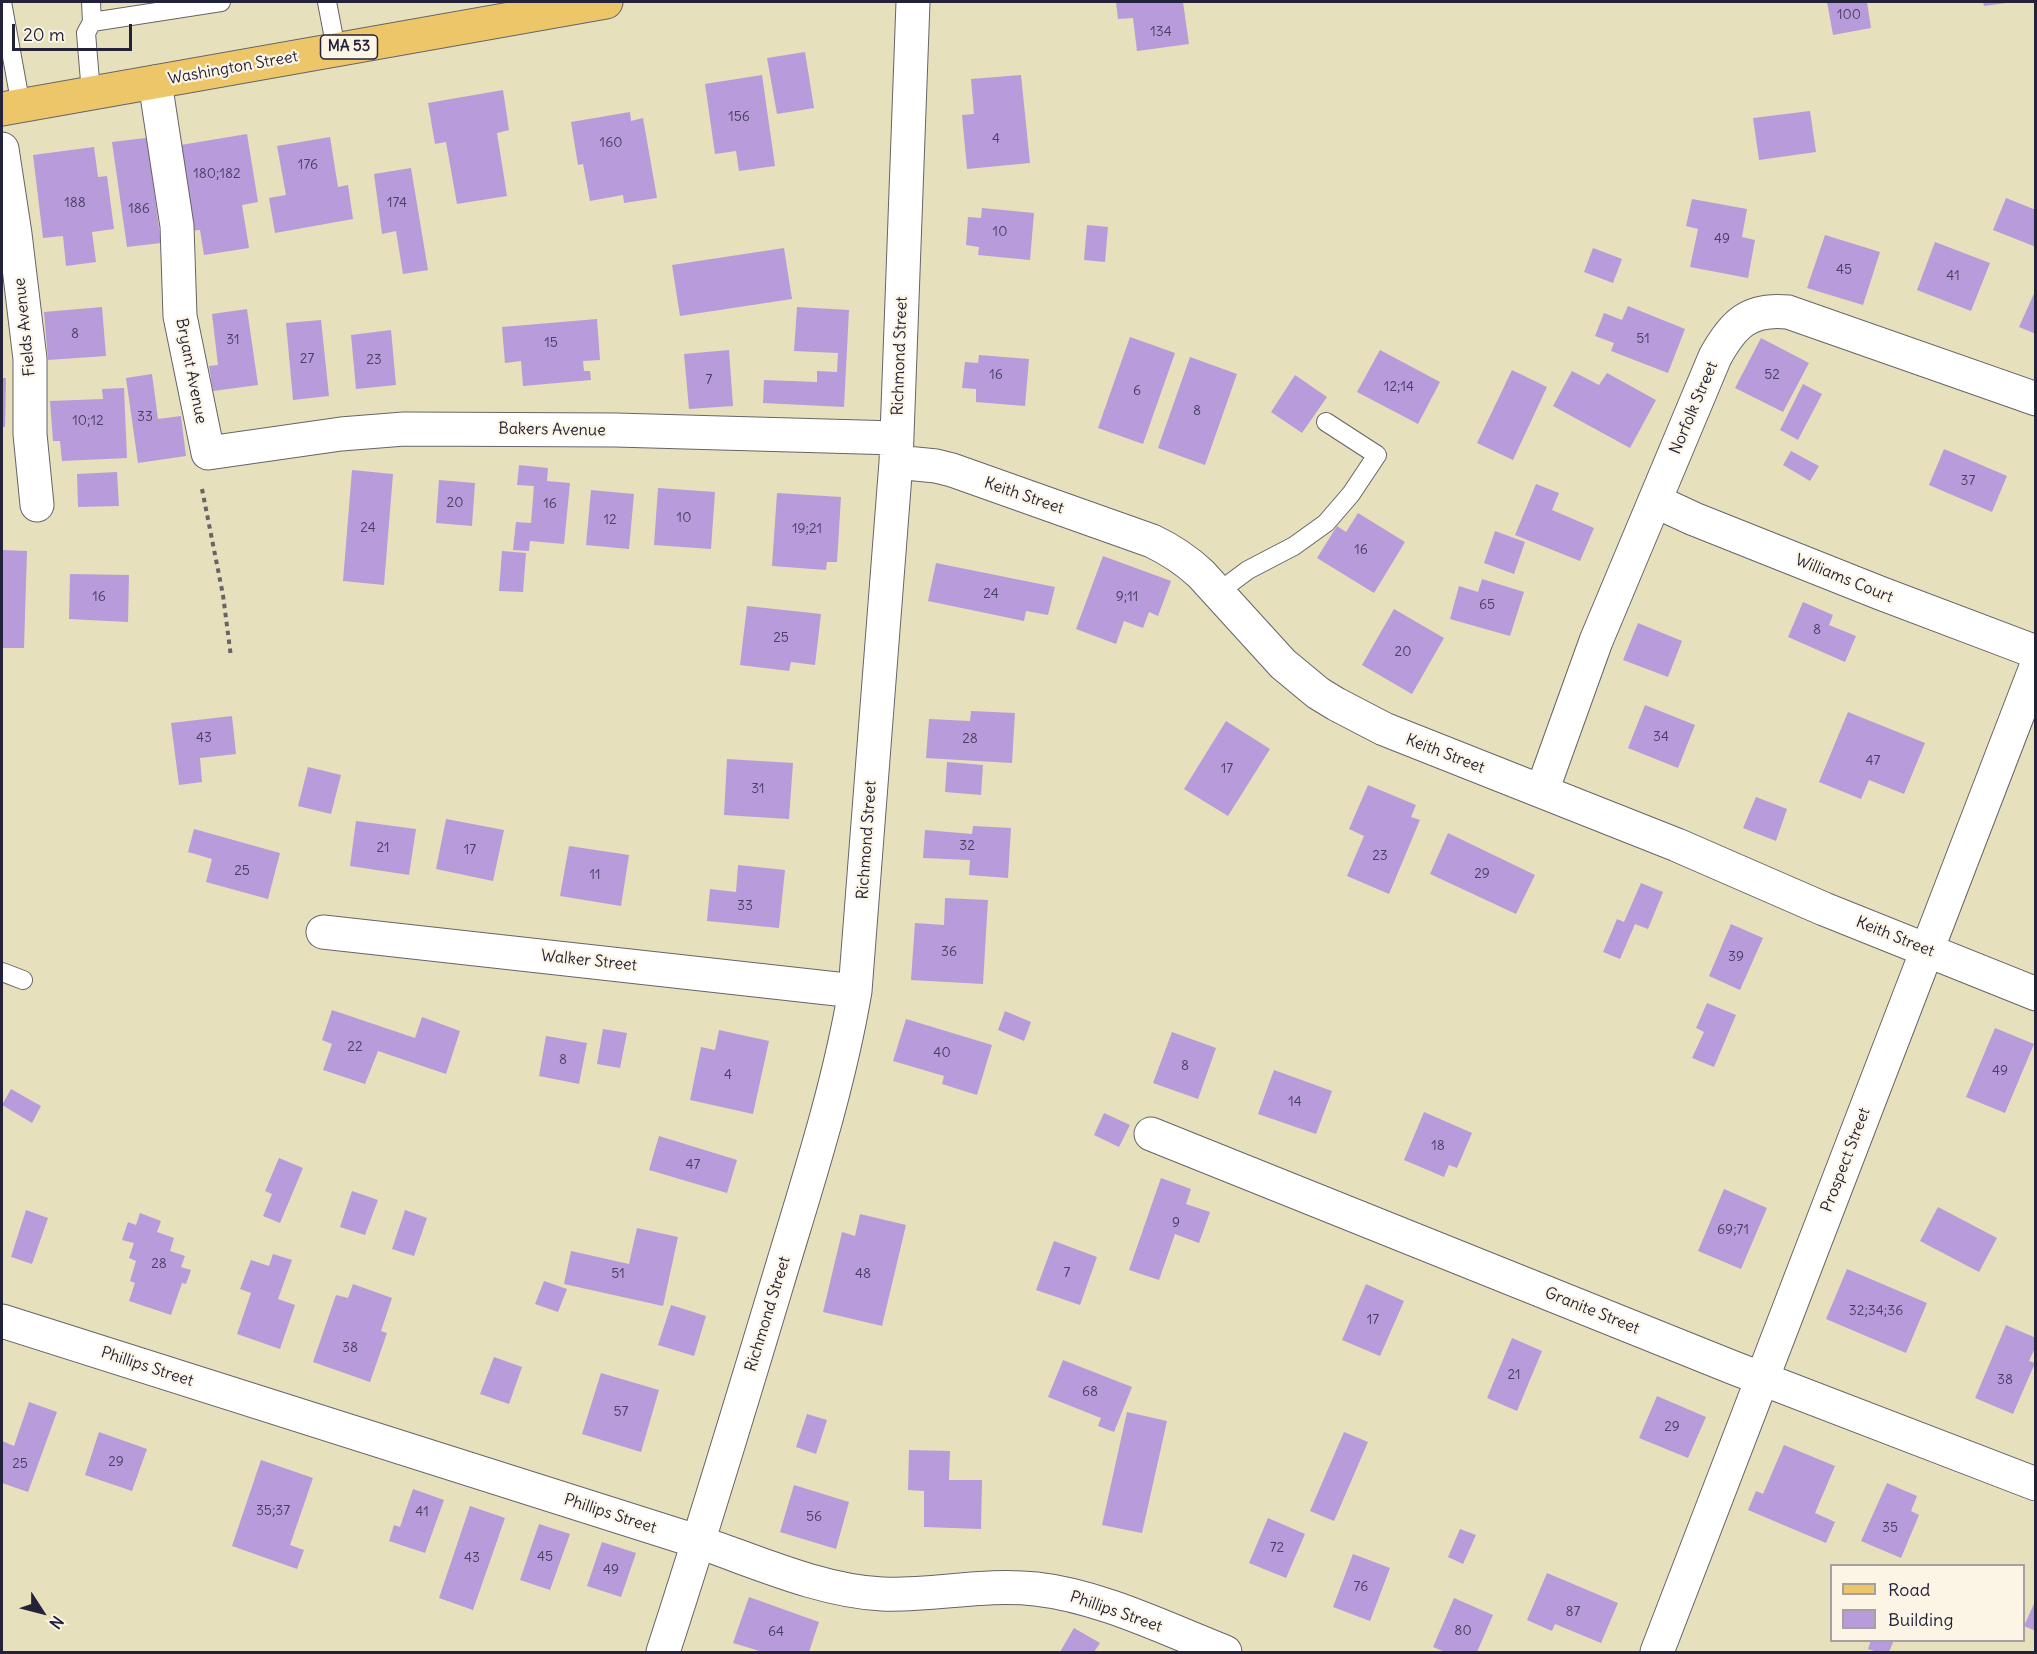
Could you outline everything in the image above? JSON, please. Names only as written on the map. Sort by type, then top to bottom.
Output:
[{"type":"main road","name":"Washington Street","points":[[11,108],[606,2]]},
{"type":"street","name":"Richmond Street","points":[[663,1653],[699,1542],[830,1108],[855,991],[896,450],[913,2]]},
{"type":"street","name":"Bryant Avenue","points":[[155,82],[177,226],[180,316],[208,453]]},
{"type":"street","name":"Fields Avenue","points":[[2,149],[30,359],[30,434],[37,505]]},
{"type":"street","name":"Norfolk Street","points":[[1542,791],[1596,640],[1715,357],[1734,329],[1746,318],[1773,311],[1788,312],[2036,399]]},
{"type":"street","name":"Bakers Avenue","points":[[208,453],[341,434],[404,429],[596,430],[896,450]]},
{"type":"street","name":"Keith Street","points":[[896,450],[927,465],[952,470],[1152,541],[1170,550],[1186,561],[1217,592],[1283,664],[1318,693],[1406,739],[1677,845],[2036,994]]},
{"type":"street","name":"Williams Court","points":[[1654,501],[1880,593],[2036,652]]},
{"type":"street","name":"Prospect Street","points":[[1657,1653],[2036,667]]},
{"type":"street","name":"Walker Street","points":[[322,932],[855,991]]},
{"type":"street","name":"Granite Street","points":[[1151,1134],[1281,1188],[1763,1379],[2036,1484]]},
{"type":"street","name":"Phillips Street","points":[[2,1321],[699,1542],[808,1579],[858,1591],[882,1594],[1009,1588],[1058,1593],[1103,1605],[1226,1653]]},
{"type":"lane","points":[[2,2],[11,108]]},
{"type":"lane","points":[[90,2],[92,22],[86,33],[91,93]]},
{"type":"lane","points":[[92,22],[191,4],[221,2]]},
{"type":"lane","points":[[327,2],[336,49]]},
{"type":"lane","points":[[1217,592],[1248,570],[1293,546],[1326,523],[1351,494],[1377,456],[1326,422]]},
{"type":"lane","points":[[2,972],[23,980]]},
{"type":"path","points":[[208,453],[203,466],[203,495],[223,595],[231,657]]},
{"type":"building","points":[[1116,2],[1183,2],[1189,44],[1137,51],[1133,18],[1118,19]]},
{"type":"building","points":[[1827,2],[1867,2],[1871,28],[1833,35]]},
{"type":"building","points":[[1983,2],[2006,2],[2006,3],[1984,6]]},
{"type":"building","points":[[805,52],[814,108],[777,114],[767,58]]},
{"type":"building","points":[[762,75],[775,166],[739,171],[736,151],[715,154],[705,84]]},
{"type":"building","points":[[1021,75],[1030,163],[967,169],[962,115],[974,114],[971,79]]},
{"type":"building","points":[[503,90],[509,130],[497,133],[507,196],[457,204],[446,142],[435,144],[428,103]]},
{"type":"building","points":[[1810,111],[1816,152],[1759,160],[1753,118]]},
{"type":"building","points":[[630,112],[631,121],[643,118],[657,198],[624,203],[623,195],[590,201],[583,164],[578,165],[571,122]]},
{"type":"building","points":[[247,134],[258,202],[242,205],[249,248],[204,255],[200,230],[190,231],[175,146]]},
{"type":"building","points":[[154,137],[158,174],[152,175],[161,243],[127,247],[112,142]]},
{"type":"building","points":[[330,137],[338,187],[348,185],[353,219],[275,233],[269,198],[286,195],[277,146]]},
{"type":"building","points":[[94,147],[98,177],[107,176],[114,229],[92,232],[96,262],[66,266],[63,236],[43,238],[33,155]]},
{"type":"building","points":[[411,168],[428,270],[403,274],[396,231],[382,234],[374,174]]},
{"type":"building","points":[[2006,198],[2036,210],[2036,247],[1993,230]]},
{"type":"building","points":[[1692,199],[1747,209],[1742,237],[1755,240],[1748,278],[1690,267],[1698,229],[1686,226]]},
{"type":"building","points":[[982,208],[1034,213],[1030,260],[978,255],[979,247],[966,245],[968,217],[981,218]]},
{"type":"building","points":[[1087,225],[1108,227],[1105,262],[1084,260]]},
{"type":"building","points":[[1825,235],[1880,252],[1863,305],[1807,288]]},
{"type":"building","points":[[1935,242],[1990,263],[1971,311],[1917,290]]},
{"type":"building","points":[[784,248],[792,299],[680,316],[672,265]]},
{"type":"building","points":[[1593,248],[1622,259],[1613,283],[1584,272]]},
{"type":"building","points":[[2036,289],[2036,334],[2019,327]]},
{"type":"building","points":[[1628,306],[1685,329],[1668,373],[1611,351],[1614,343],[1595,336],[1604,313],[1622,320]]},
{"type":"building","points":[[102,307],[106,356],[48,360],[44,312]]},
{"type":"building","points":[[797,307],[849,310],[844,407],[763,403],[764,380],[817,382],[817,371],[837,372],[838,353],[794,351]]},
{"type":"building","points":[[247,309],[258,385],[213,391],[209,366],[218,365],[212,314]]},
{"type":"building","points":[[597,319],[600,360],[583,361],[584,371],[590,371],[591,380],[523,386],[521,361],[505,363],[502,327]]},
{"type":"building","points":[[321,320],[329,396],[293,400],[286,323]]},
{"type":"building","points":[[391,330],[396,385],[356,389],[351,335]]},
{"type":"building","points":[[1130,337],[1175,353],[1143,444],[1098,428]]},
{"type":"building","points":[[1761,338],[1809,363],[1783,412],[1735,388]]},
{"type":"building","points":[[729,350],[733,406],[689,409],[684,354]]},
{"type":"building","points":[[1380,350],[1440,382],[1418,424],[1357,392]]},
{"type":"building","points":[[979,355],[1029,359],[1025,406],[976,402],[976,389],[962,388],[965,362],[978,363]]},
{"type":"building","points":[[1190,357],[1237,374],[1205,465],[1158,448]]},
{"type":"building","points":[[1512,370],[1547,387],[1513,460],[1477,443]]},
{"type":"building","points":[[1572,371],[1599,385],[1607,373],[1656,400],[1630,448],[1553,406]]},
{"type":"building","points":[[152,374],[158,419],[181,416],[186,456],[138,463],[126,378]]},
{"type":"building","points":[[1295,375],[1327,397],[1302,433],[1271,412]]},
{"type":"building","points":[[2,378],[6,378],[5,427],[2,427]]},
{"type":"building","points":[[1803,384],[1822,394],[1798,440],[1780,430]]},
{"type":"building","points":[[124,388],[127,458],[62,461],[60,441],[53,441],[50,401],[103,399],[102,389]]},
{"type":"building","points":[[1944,449],[2007,476],[1992,512],[1929,485]]},
{"type":"building","points":[[1791,451],[1819,466],[1810,481],[1783,465]]},
{"type":"building","points":[[519,465],[548,468],[547,481],[570,483],[564,544],[530,541],[529,551],[513,550],[516,522],[531,523],[534,486],[517,485]]},
{"type":"building","points":[[352,470],[393,474],[384,585],[343,581]]},
{"type":"building","points":[[117,472],[119,506],[78,507],[77,474]]},
{"type":"building","points":[[439,480],[475,483],[472,526],[436,523]]},
{"type":"building","points":[[1536,484],[1559,493],[1552,510],[1594,528],[1580,561],[1515,535]]},
{"type":"building","points":[[658,488],[715,492],[711,549],[654,545]]},
{"type":"building","points":[[591,490],[634,494],[629,549],[586,545]]},
{"type":"building","points":[[777,493],[841,497],[837,562],[827,562],[826,570],[772,566]]},
{"type":"building","points":[[1358,513],[1405,542],[1374,593],[1317,558],[1337,526],[1346,532]]},
{"type":"building","points":[[1495,531],[1525,542],[1514,574],[1484,563]]},
{"type":"building","points":[[2,550],[27,551],[24,648],[2,648]]},
{"type":"building","points":[[502,551],[526,553],[523,592],[499,591]]},
{"type":"building","points":[[1103,556],[1171,581],[1158,616],[1149,612],[1143,628],[1124,621],[1116,644],[1076,629]]},
{"type":"building","points":[[936,563],[1055,587],[1048,615],[1026,611],[1024,621],[928,601]]},
{"type":"building","points":[[70,574],[129,575],[128,622],[69,619]]},
{"type":"building","points":[[1482,579],[1524,592],[1510,636],[1450,619],[1459,586],[1478,592]]},
{"type":"building","points":[[1803,602],[1833,615],[1829,625],[1856,636],[1845,662],[1788,637]]},
{"type":"building","points":[[747,606],[821,614],[815,665],[791,662],[789,671],[740,665]]},
{"type":"building","points":[[1394,609],[1444,638],[1412,694],[1362,665]]},
{"type":"building","points":[[1638,623],[1682,641],[1668,677],[1623,660]]},
{"type":"building","points":[[1645,705],[1695,725],[1678,768],[1628,748]]},
{"type":"building","points":[[971,711],[1015,713],[1012,763],[926,758],[929,719],[970,721]]},
{"type":"building","points":[[1848,712],[1925,743],[1904,794],[1869,780],[1861,799],[1819,782]]},
{"type":"building","points":[[232,716],[236,754],[200,758],[202,782],[179,785],[171,723]]},
{"type":"building","points":[[1226,721],[1270,749],[1228,816],[1184,789]]},
{"type":"building","points":[[727,759],[793,763],[789,819],[724,815]]},
{"type":"building","points":[[947,762],[983,765],[981,795],[945,792]]},
{"type":"building","points":[[308,767],[341,775],[331,814],[298,806]]},
{"type":"building","points":[[1368,785],[1416,805],[1411,817],[1420,820],[1389,894],[1347,876],[1364,836],[1349,829]]},
{"type":"building","points":[[1756,797],[1787,809],[1776,841],[1743,828]]},
{"type":"building","points":[[446,819],[504,830],[493,881],[436,869]]},
{"type":"building","points":[[356,821],[416,829],[409,875],[350,866]]},
{"type":"building","points":[[973,826],[1011,828],[1008,878],[969,875],[970,860],[923,858],[925,830],[972,834]]},
{"type":"building","points":[[194,829],[280,853],[268,899],[206,882],[212,859],[188,852]]},
{"type":"building","points":[[1448,833],[1535,875],[1516,914],[1430,874]]},
{"type":"building","points":[[569,846],[629,855],[621,906],[560,896]]},
{"type":"building","points":[[738,865],[785,870],[779,928],[707,921],[710,889],[736,892]]},
{"type":"building","points":[[1641,883],[1663,892],[1648,929],[1635,924],[1620,959],[1603,952],[1617,919],[1624,922]]},
{"type":"building","points":[[945,898],[988,900],[983,984],[911,980],[915,923],[944,925]]},
{"type":"building","points":[[1731,924],[1763,938],[1740,990],[1709,976]]},
{"type":"building","points":[[1707,1003],[1736,1015],[1714,1067],[1692,1058],[1704,1032],[1696,1028]]},
{"type":"building","points":[[332,1010],[415,1038],[422,1017],[460,1031],[446,1074],[378,1051],[365,1084],[323,1070],[332,1044],[322,1040]]},
{"type":"building","points":[[1005,1011],[1031,1022],[1024,1041],[998,1030]]},
{"type":"building","points":[[906,1019],[992,1045],[977,1095],[942,1084],[944,1076],[893,1061]]},
{"type":"building","points":[[1995,1028],[2034,1044],[2005,1113],[1966,1097]]},
{"type":"building","points":[[603,1029],[627,1033],[620,1068],[597,1064]]},
{"type":"building","points":[[719,1030],[769,1041],[753,1114],[690,1100],[701,1047],[715,1050]]},
{"type":"building","points":[[1172,1032],[1216,1048],[1198,1099],[1153,1083]]},
{"type":"building","points":[[546,1036],[587,1043],[579,1084],[539,1076]]},
{"type":"building","points":[[1274,1070],[1332,1091],[1316,1134],[1258,1114]]},
{"type":"building","points":[[11,1089],[41,1106],[32,1123],[2,1105]]},
{"type":"building","points":[[1424,1112],[1472,1133],[1457,1168],[1449,1165],[1444,1177],[1404,1160]]},
{"type":"building","points":[[1104,1113],[1130,1125],[1119,1147],[1094,1135]]},
{"type":"building","points":[[659,1136],[737,1160],[727,1193],[649,1170]]},
{"type":"building","points":[[279,1158],[303,1168],[280,1223],[263,1216],[272,1194],[265,1191]]},
{"type":"building","points":[[1161,1178],[1191,1189],[1186,1204],[1210,1212],[1199,1243],[1175,1234],[1159,1280],[1129,1270]]},
{"type":"building","points":[[1724,1189],[1767,1208],[1741,1269],[1698,1251]]},
{"type":"building","points":[[352,1191],[378,1200],[365,1235],[340,1227]]},
{"type":"building","points":[[1938,1207],[1997,1238],[1979,1272],[1920,1241]]},
{"type":"building","points":[[26,1210],[48,1218],[32,1264],[11,1257]]},
{"type":"building","points":[[405,1210],[427,1218],[414,1256],[392,1249]]},
{"type":"building","points":[[140,1213],[161,1221],[157,1232],[174,1238],[170,1251],[185,1256],[181,1267],[191,1270],[186,1284],[182,1283],[171,1315],[129,1301],[135,1283],[130,1281],[136,1261],[129,1258],[134,1243],[122,1240],[128,1222],[136,1225]]},
{"type":"building","points":[[860,1214],[906,1225],[882,1326],[823,1312],[842,1232],[855,1236]]},
{"type":"building","points":[[637,1228],[678,1237],[663,1306],[564,1284],[571,1251],[629,1264]]},
{"type":"building","points":[[1054,1241],[1097,1257],[1080,1305],[1036,1290]]},
{"type":"building","points":[[273,1254],[292,1260],[278,1299],[295,1305],[280,1349],[237,1334],[251,1293],[240,1289],[251,1260],[269,1266]]},
{"type":"building","points":[[1847,1269],[1927,1303],[1906,1353],[1826,1319]]},
{"type":"building","points":[[544,1281],[567,1289],[558,1312],[535,1304]]},
{"type":"building","points":[[353,1284],[392,1298],[381,1331],[387,1333],[370,1382],[313,1362],[336,1295],[348,1298]]},
{"type":"building","points":[[1366,1284],[1404,1301],[1380,1356],[1342,1340]]},
{"type":"building","points":[[671,1305],[706,1316],[694,1356],[658,1345]]},
{"type":"building","points":[[2006,1325],[2036,1338],[2036,1346],[2029,1361],[2035,1363],[2013,1414],[1975,1398]]},
{"type":"building","points":[[1512,1338],[1542,1351],[1517,1411],[1487,1398]]},
{"type":"building","points":[[494,1357],[522,1367],[509,1404],[480,1394]]},
{"type":"building","points":[[1063,1360],[1132,1387],[1114,1432],[1098,1426],[1101,1418],[1048,1397]]},
{"type":"building","points":[[601,1373],[659,1390],[641,1452],[582,1434]]},
{"type":"building","points":[[1657,1396],[1706,1417],[1688,1458],[1639,1438]]},
{"type":"building","points":[[29,1402],[57,1412],[28,1492],[2,1483],[2,1441],[14,1446]]},
{"type":"building","points":[[1127,1412],[1167,1421],[1142,1533],[1102,1525]]},
{"type":"building","points":[[807,1414],[827,1420],[816,1454],[796,1447]]},
{"type":"building","points":[[99,1432],[147,1449],[132,1491],[85,1475]]},
{"type":"building","points":[[1344,1432],[1368,1442],[1334,1521],[1310,1511]]},
{"type":"building","points":[[1784,1445],[1835,1466],[1815,1513],[1835,1522],[1826,1543],[1748,1510],[1756,1491],[1763,1494]]},
{"type":"building","points":[[909,1450],[950,1451],[949,1480],[982,1480],[981,1529],[924,1527],[924,1491],[908,1490]]},
{"type":"building","points":[[261,1460],[313,1478],[290,1545],[304,1550],[297,1569],[232,1546]]},
{"type":"building","points":[[1887,1483],[1917,1496],[1911,1511],[1919,1515],[1901,1558],[1861,1541]]},
{"type":"building","points":[[794,1485],[849,1502],[836,1549],[780,1532]]},
{"type":"building","points":[[413,1489],[444,1500],[425,1553],[389,1541],[394,1525],[400,1527]]},
{"type":"building","points":[[470,1506],[505,1518],[473,1610],[439,1598]]},
{"type":"building","points":[[1268,1518],[1305,1534],[1286,1578],[1249,1563]]},
{"type":"building","points":[[539,1524],[570,1534],[550,1590],[520,1580]]},
{"type":"building","points":[[1460,1529],[1476,1535],[1463,1564],[1448,1557]]},
{"type":"building","points":[[602,1542],[636,1553],[621,1597],[587,1586]]},
{"type":"building","points":[[1353,1554],[1390,1568],[1370,1621],[1333,1607]]},
{"type":"building","points":[[1547,1573],[1618,1603],[1601,1643],[1555,1624],[1552,1631],[1527,1620]]},
{"type":"building","points":[[749,1597],[819,1622],[809,1652],[763,1652],[733,1643]]},
{"type":"building","points":[[1454,1598],[1493,1615],[1477,1652],[1445,1652],[1433,1647]]},
{"type":"building","points":[[2036,1599],[2036,1631],[2025,1626]]},
{"type":"building","points":[[1074,1628],[1100,1643],[1094,1652],[1060,1652]]},
{"type":"building","points":[[1870,1642],[1893,1642],[1889,1652],[1868,1649]]}]
